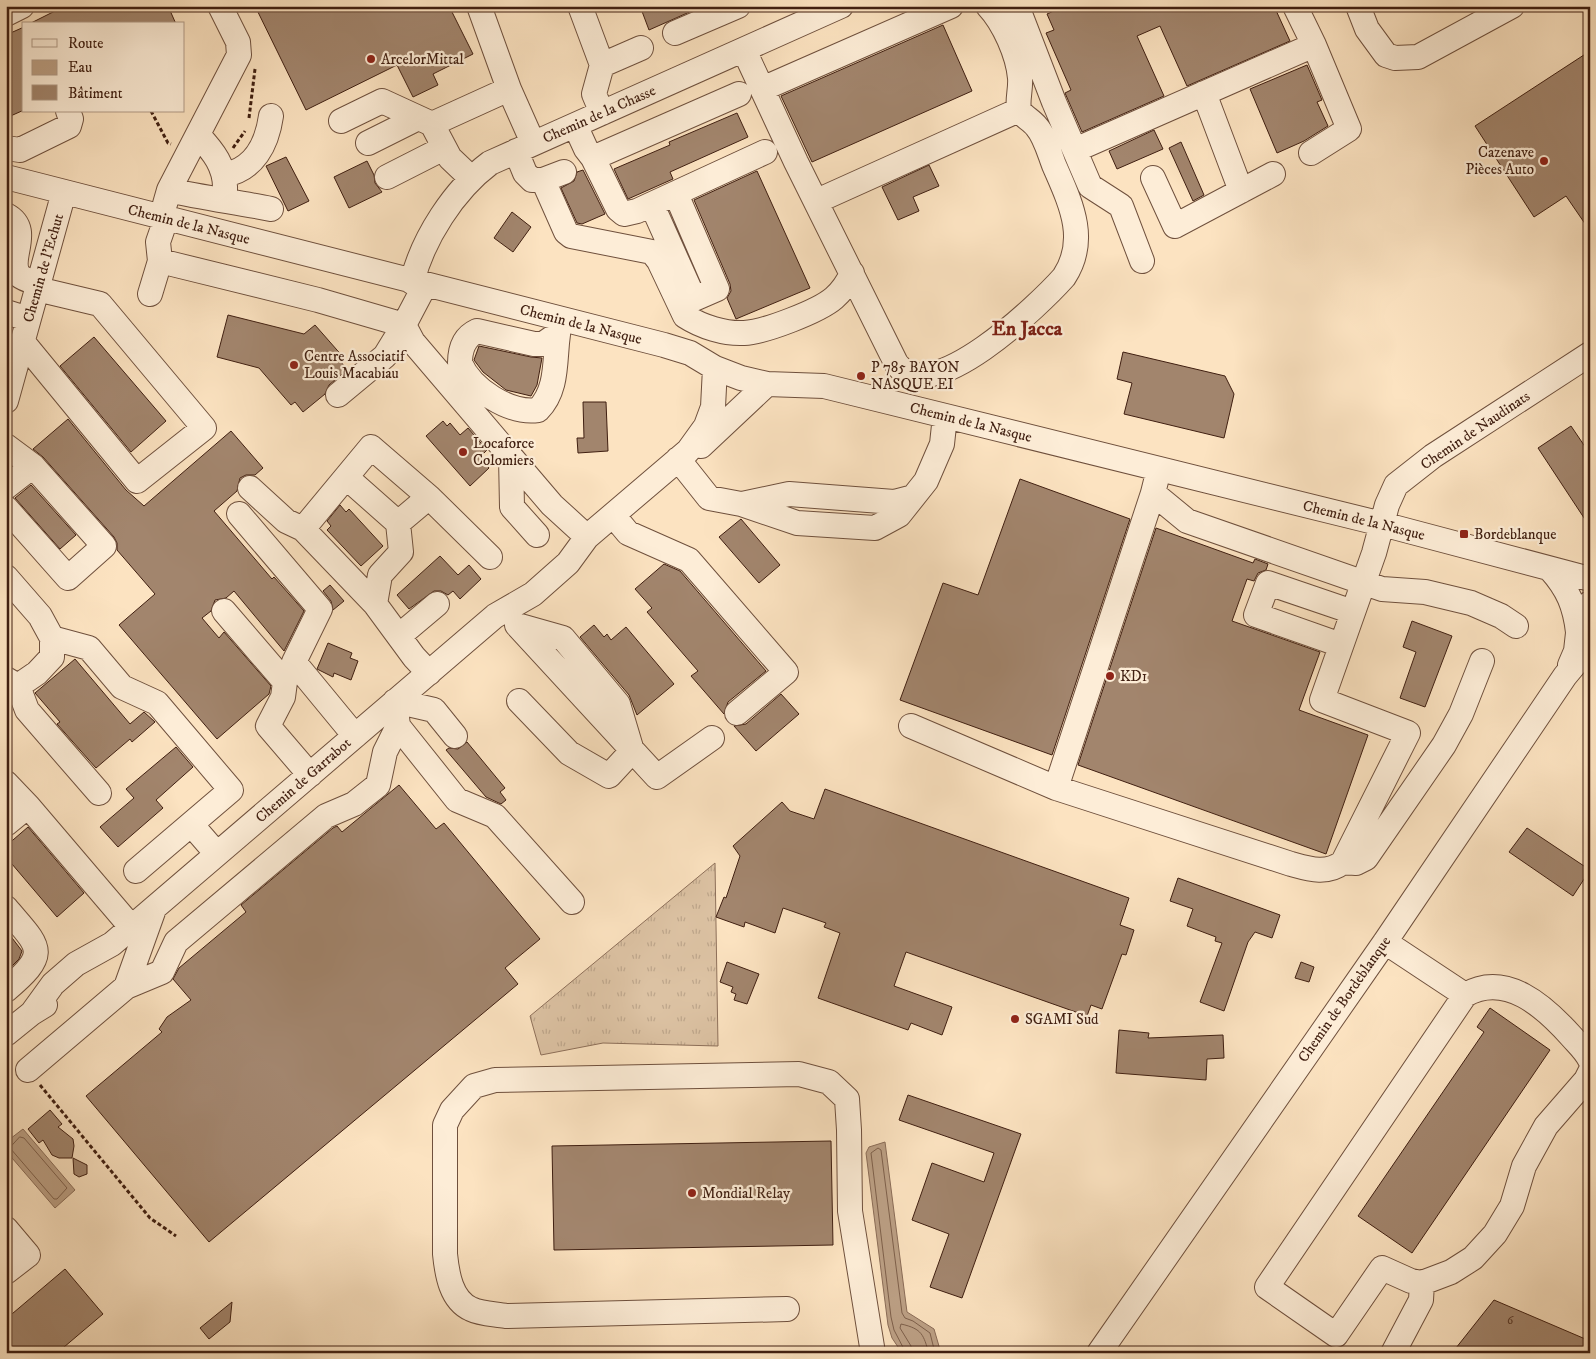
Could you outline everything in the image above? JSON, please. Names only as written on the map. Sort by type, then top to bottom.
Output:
[{"type":"street","points":[[6,14],[22,6]]},
{"type":"street","points":[[150,294],[160,261],[158,242],[169,190],[238,55],[238,42],[220,6]]},
{"type":"street","points":[[479,6],[509,89],[524,147],[526,176],[534,181],[553,176],[566,232],[570,236],[652,252],[659,261],[686,316],[717,330],[733,333],[758,331],[812,311],[835,297],[852,273]]},
{"type":"street","points":[[580,6],[602,65],[594,94],[602,113]]},
{"type":"street","points":[[675,34],[738,6]]},
{"type":"street","points":[[762,89],[951,6]]},
{"type":"street","points":[[744,50],[896,363],[902,370],[915,374],[938,371],[977,354],[999,339],[1054,289],[1070,267],[1077,248],[1077,229],[1066,193],[1040,132],[1020,110],[1020,76],[1016,60],[999,22],[988,6]]},
{"type":"street","points":[[1017,6],[1090,186],[1121,206],[1142,261]]},
{"type":"street","points":[[1295,6],[1314,45],[1349,129],[1311,153]]},
{"type":"street","points":[[1358,6],[1367,28],[1386,54],[1406,59],[1418,57],[1512,6]]},
{"type":"street","name":"Chemin de la Chasse","points":[[338,395],[385,356],[404,325],[440,219],[471,178],[490,163],[744,50],[799,15],[839,7]]},
{"type":"street","points":[[1075,150],[1314,45]]},
{"type":"street","points":[[602,65],[641,48]]},
{"type":"street","points":[[368,143],[509,89]]},
{"type":"street","points":[[1204,93],[1241,191]]},
{"type":"street","points":[[593,158],[739,94]]},
{"type":"street","points":[[341,121],[382,101],[425,121],[450,158],[471,178]]},
{"type":"street","points":[[817,201],[1020,110]]},
{"type":"street","points":[[6,148],[20,150],[69,126],[71,119],[68,112]]},
{"type":"street","points":[[224,175],[241,170],[254,159],[264,144],[271,116]]},
{"type":"street","points":[[575,125],[620,212],[630,214],[765,152]]},
{"type":"street","points":[[198,136],[214,151],[224,175],[223,199]]},
{"type":"street","points":[[387,177],[444,148]]},
{"type":"street","points":[[1153,178],[1175,226],[1272,174]]},
{"type":"street","name":"Chemin de la Nasque","points":[[6,177],[419,284],[559,327],[690,354],[715,368],[741,378],[767,384],[824,386],[1382,524],[1590,579]]},
{"type":"street","points":[[169,190],[210,200],[223,199],[271,209]]},
{"type":"street","name":"Chemin de l'Echut","points":[[8,389],[64,192]]},
{"type":"street","points":[[652,204],[694,299],[717,289],[676,194]]},
{"type":"street","points":[[6,215],[14,222],[20,234],[16,265],[18,274],[38,286],[100,304],[204,428],[137,481],[25,330],[6,312]]},
{"type":"street","points":[[160,261],[318,300],[404,325],[413,342],[552,505],[587,537]]},
{"type":"street","points":[[559,327],[556,366],[545,403],[538,410],[517,410],[501,402],[469,378],[460,363],[464,344],[471,334],[477,331],[534,344],[543,344],[559,327]]},
{"type":"street","name":"Chemin de Naudinats","points":[[1343,862],[1408,733],[1322,700],[1363,582],[1387,505],[1396,485],[1433,456],[1590,354]]},
{"type":"street","name":"Chemin de Garrabot","points":[[6,1034],[30,1014],[53,984],[76,964],[112,944],[132,928],[495,616],[533,594],[568,564],[587,537],[683,455],[706,426],[713,407],[715,368]]},
{"type":"street","name":"Chemin de Garrabot","points":[[683,455],[704,445],[767,384]]},
{"type":"street","points":[[683,455],[709,498],[741,504],[789,494],[894,502],[906,506],[926,482],[942,444],[945,416]]},
{"type":"street","points":[[6,446],[33,466],[104,546],[68,578],[6,508]]},
{"type":"street","points":[[303,530],[371,447],[429,497],[490,557]]},
{"type":"street","points":[[510,456],[512,507],[537,535]]},
{"type":"street","points":[[6,487],[33,466]]},
{"type":"street","points":[[1056,788],[1153,493],[1159,469]]},
{"type":"street","points":[[346,477],[398,524],[401,552],[380,575],[375,604]]},
{"type":"street","points":[[250,488],[286,521],[303,530],[375,604],[398,636],[429,673]]},
{"type":"street","points":[[1153,493],[1187,521],[1382,589],[1425,592],[1471,603],[1501,616],[1516,626]]},
{"type":"street","points":[[398,524],[429,497]]},
{"type":"street","points":[[238,514],[320,609],[294,662],[355,736]]},
{"type":"street","points":[[613,515],[628,533],[689,560],[786,672],[737,713]]},
{"type":"street","points":[[1550,569],[1570,594],[1584,639]]},
{"type":"street","points":[[6,577],[40,616],[52,638],[52,657],[37,673],[12,682],[27,710],[99,793]]},
{"type":"street","points":[[1341,646],[1256,615],[1268,584],[1353,612]]},
{"type":"street","name":"Chemin de Bordeblanque","points":[[1099,1353],[1566,676],[1584,639],[1590,603]]},
{"type":"street","points":[[398,636],[437,604]]},
{"type":"street","points":[[224,611],[285,682],[283,697],[268,726],[310,775]]},
{"type":"street","points":[[495,616],[517,625],[563,638],[618,704],[632,751],[657,776],[712,738]]},
{"type":"street","points":[[52,638],[89,648],[122,687],[157,702],[231,790],[136,871]]},
{"type":"street","points":[[911,726],[1056,788],[1312,870],[1326,870],[1337,867],[1343,862],[1356,863],[1366,858],[1448,738],[1461,714],[1482,661]]},
{"type":"street","points":[[454,736],[434,710],[395,701],[398,726],[457,800],[495,816],[572,902]]},
{"type":"street","points":[[519,701],[569,753],[609,776],[632,751]]},
{"type":"street","points":[[28,1070],[126,987],[162,972],[176,942],[326,816],[354,804],[378,785],[385,752],[398,726]]},
{"type":"street","points":[[6,782],[132,928]]},
{"type":"street","points":[[6,824],[28,806]]},
{"type":"street","points":[[191,824],[217,854]]},
{"type":"street","points":[[6,908],[35,942],[36,951],[29,971],[6,991],[30,1014]]},
{"type":"street","points":[[126,987],[154,909]]},
{"type":"street","points":[[1384,942],[1466,995]]},
{"type":"street","points":[[1590,1060],[1587,1054],[1560,1024],[1533,1000],[1499,987],[1478,988],[1466,995],[1267,1287],[1336,1334],[1382,1268],[1411,1281],[1422,1283],[1451,1272],[1473,1258],[1495,1234],[1512,1206],[1524,1166],[1546,1126],[1586,1080],[1590,1072]]},
{"type":"street","points":[[787,1309],[506,1316],[470,1309],[454,1293],[447,1273],[445,1254],[445,1124],[452,1110],[474,1086],[495,1080],[799,1074],[829,1082],[847,1099],[850,1130],[850,1211],[873,1353]]},
{"type":"street","points":[[6,1229],[28,1255],[6,1272]]},
{"type":"street","points":[[1393,1353],[1421,1300],[1422,1283]]},
{"type":"path","points":[[28,1070],[150,1218],[176,1236]]},
{"type":"green space","points":[[715,863],[718,1046],[603,1043],[541,1055],[530,1016]]},
{"type":"water","points":[[23,1129],[75,1190],[55,1208],[6,1151],[6,1142]]},
{"type":"water","points":[[885,1142],[907,1312],[934,1329],[941,1353],[902,1353],[892,1338],[888,1325],[866,1153],[869,1147]]},
{"type":"building","points":[[65,6],[168,6],[175,22],[33,22]]},
{"type":"building","name":"ArcelorMittal","points":[[255,6],[449,6],[473,54],[433,74],[438,85],[413,97],[397,65],[306,110]]},
{"type":"building","points":[[640,6],[703,6],[649,30]]},
{"type":"building","points":[[1065,6],[1274,6],[1290,41],[1187,86],[1160,26],[1137,36],[1164,96],[1082,132],[1065,93],[1071,90],[1046,33],[1054,30],[1047,14]]},
{"type":"building","points":[[943,25],[972,91],[812,162],[781,96]]},
{"type":"building","points":[[22,28],[22,111],[6,118],[6,35]]},
{"type":"building","name":"Cazenave Pièces Auto","points":[[1590,51],[1590,231],[1566,196],[1534,217],[1475,126]]},
{"type":"building","points":[[1307,65],[1322,100],[1317,102],[1328,126],[1304,141],[1277,153],[1250,89]]},
{"type":"building","points":[[737,113],[748,137],[670,172],[673,179],[628,199],[614,169],[670,145],[669,142]]},
{"type":"building","points":[[1154,130],[1163,149],[1117,169],[1109,151]]},
{"type":"building","points":[[1181,142],[1204,195],[1193,201],[1169,148]]},
{"type":"building","points":[[286,157],[309,201],[288,211],[266,166]]},
{"type":"building","points":[[367,161],[374,175],[375,183],[382,192],[349,208],[334,177]]},
{"type":"building","points":[[929,165],[939,186],[913,197],[919,211],[898,220],[882,187]]},
{"type":"building","points":[[583,170],[605,214],[582,224],[577,223],[561,188],[574,181],[577,172]]},
{"type":"building","points":[[757,171],[810,288],[736,319],[727,298],[731,291],[730,284],[694,200]]},
{"type":"building","points":[[512,212],[531,227],[513,252],[494,238]]},
{"type":"building","name":"Centre Associatif Louis Macabiau","points":[[228,315],[304,334],[315,325],[344,358],[341,362],[347,370],[329,385],[325,394],[303,412],[295,402],[291,405],[259,368],[217,357]]},
{"type":"building","points":[[94,337],[166,421],[131,452],[60,366]]},
{"type":"building","points":[[479,346],[542,358],[537,385],[531,396],[506,390],[483,372],[474,360]]},
{"type":"building","points":[[1123,352],[1225,376],[1234,394],[1224,438],[1124,414],[1132,383],[1117,379]]},
{"type":"building","points":[[583,402],[606,402],[608,451],[578,453],[577,438],[584,438]]},
{"type":"building","points":[[68,419],[126,490],[144,506],[231,431],[263,468],[255,475],[246,475],[240,478],[237,491],[214,511],[272,579],[274,577],[304,611],[284,651],[234,591],[226,598],[215,600],[211,611],[202,618],[219,638],[224,632],[271,686],[269,694],[217,739],[119,625],[155,594],[117,550],[117,543],[114,537],[43,457],[33,449]]},
{"type":"building","name":"Locaforce Colomiers","points":[[443,421],[447,426],[450,423],[460,435],[468,428],[487,450],[480,457],[489,468],[470,486],[426,436]]},
{"type":"building","points":[[1571,426],[1590,454],[1590,527],[1538,448]]},
{"type":"building","points":[[1020,479],[1130,519],[1052,755],[900,700],[943,583],[978,595]]},
{"type":"building","points":[[31,485],[76,535],[60,549],[15,498]]},
{"type":"building","points":[[340,505],[346,512],[349,509],[383,546],[361,566],[327,530],[331,526],[327,521]]},
{"type":"building","points":[[741,519],[780,565],[759,583],[719,537]]},
{"type":"building","points":[[1156,528],[1253,563],[1255,559],[1268,564],[1266,570],[1258,573],[1254,581],[1247,579],[1232,621],[1320,652],[1299,710],[1368,735],[1326,854],[1078,765]]},
{"type":"building","points":[[440,556],[458,575],[469,565],[481,579],[460,599],[453,591],[448,595],[441,591],[434,591],[409,609],[397,595]]},
{"type":"building","points":[[664,564],[680,571],[766,671],[728,702],[724,714],[691,676],[698,671],[647,612],[652,608],[635,589]]},
{"type":"building","points":[[330,585],[344,601],[333,610],[331,601],[323,591]]},
{"type":"building","points":[[1412,621],[1452,636],[1425,707],[1400,698],[1416,652],[1403,647]]},
{"type":"building","points":[[594,625],[604,637],[607,634],[611,640],[626,627],[674,684],[637,715],[629,695],[580,637]]},
{"type":"building","points":[[328,643],[352,653],[350,658],[358,661],[351,680],[334,673],[333,677],[317,669]]},
{"type":"building","points":[[75,659],[130,724],[144,712],[155,722],[132,742],[130,739],[96,768],[57,724],[60,722],[35,693]]},
{"type":"building","points":[[781,694],[799,714],[756,751],[734,726],[746,724]]},
{"type":"building","points":[[467,742],[505,788],[500,792],[506,800],[501,804],[486,797],[446,750],[449,748],[458,749]]},
{"type":"building","points":[[176,747],[193,767],[156,800],[163,808],[118,847],[100,827],[134,798],[126,789]]},
{"type":"building","points":[[399,785],[436,829],[444,823],[540,939],[505,968],[518,984],[209,1242],[86,1096],[162,1032],[159,1029],[167,1017],[191,1000],[173,979],[179,968],[246,912],[241,905],[333,828],[337,826],[342,832]]},
{"type":"building","points":[[825,789],[1129,898],[1120,925],[1134,930],[1126,955],[1122,954],[1102,1009],[1091,1005],[1087,1016],[906,952],[894,986],[952,1007],[942,1035],[911,1023],[908,1030],[818,998],[840,933],[824,927],[826,923],[783,908],[775,933],[745,922],[744,927],[716,917],[724,897],[726,898],[740,856],[733,846],[782,802],[790,811],[814,819]]},
{"type":"building","points":[[28,827],[84,893],[57,917],[6,857],[6,846]]},
{"type":"building","points":[[1527,828],[1590,870],[1573,896],[1509,852]]},
{"type":"building","points":[[1178,878],[1280,915],[1272,938],[1255,932],[1248,942],[1224,1011],[1200,1002],[1222,943],[1215,941],[1216,937],[1187,926],[1193,909],[1170,901]]},
{"type":"building","points":[[6,930],[22,951],[19,959],[7,971]]},
{"type":"building","points":[[727,962],[759,974],[747,1004],[734,1000],[736,994],[731,992],[733,987],[720,982]]},
{"type":"building","points":[[1301,962],[1314,967],[1309,982],[1295,978]]},
{"type":"building","points":[[1490,1008],[1550,1050],[1412,1253],[1358,1216],[1484,1032],[1477,1027]]},
{"type":"building","points":[[1119,1030],[1149,1033],[1148,1038],[1223,1035],[1224,1058],[1207,1059],[1206,1080],[1116,1073]]},
{"type":"building","points":[[908,1095],[1021,1134],[962,1298],[930,1287],[949,1234],[912,1220],[932,1163],[984,1182],[994,1153],[899,1120]]},
{"type":"building","points":[[50,1110],[62,1124],[58,1127],[73,1139],[72,1158],[59,1158],[52,1155],[43,1140],[39,1143],[28,1129]]},
{"type":"building","name":"Mondial Relay","points":[[831,1141],[833,1245],[554,1250],[552,1146]]},
{"type":"building","points":[[73,1158],[87,1165],[87,1174],[79,1177],[74,1174]]},
{"type":"building","points":[[65,1269],[103,1314],[57,1353],[6,1353],[6,1319]]},
{"type":"building","points":[[1494,1300],[1590,1341],[1590,1353],[1452,1353]]},
{"type":"building","points":[[232,1302],[230,1322],[209,1339],[200,1328]]},
{"type":"place","name":"ArcelorMittal","points":[[371,59]]},
{"type":"place","name":"Cazenave Pièces Auto","points":[[1544,161]]},
{"type":"place","name":"Centre Associatif Louis Macabiau","points":[[294,365]]},
{"type":"place","name":"P 785 BAYON NASQUE EI","points":[[861,376]]},
{"type":"place","name":"Locaforce Colomiers","points":[[463,452]]},
{"type":"place","name":"Bordeblanque","points":[[1464,534]]},
{"type":"place","name":"KD1","points":[[1110,676]]},
{"type":"place","name":"SGAMI Sud","points":[[1015,1019]]},
{"type":"place","name":"Mondial Relay","points":[[692,1193]]},
{"type":"district","name":"En Jacca","points":[[1027,328]]}]
